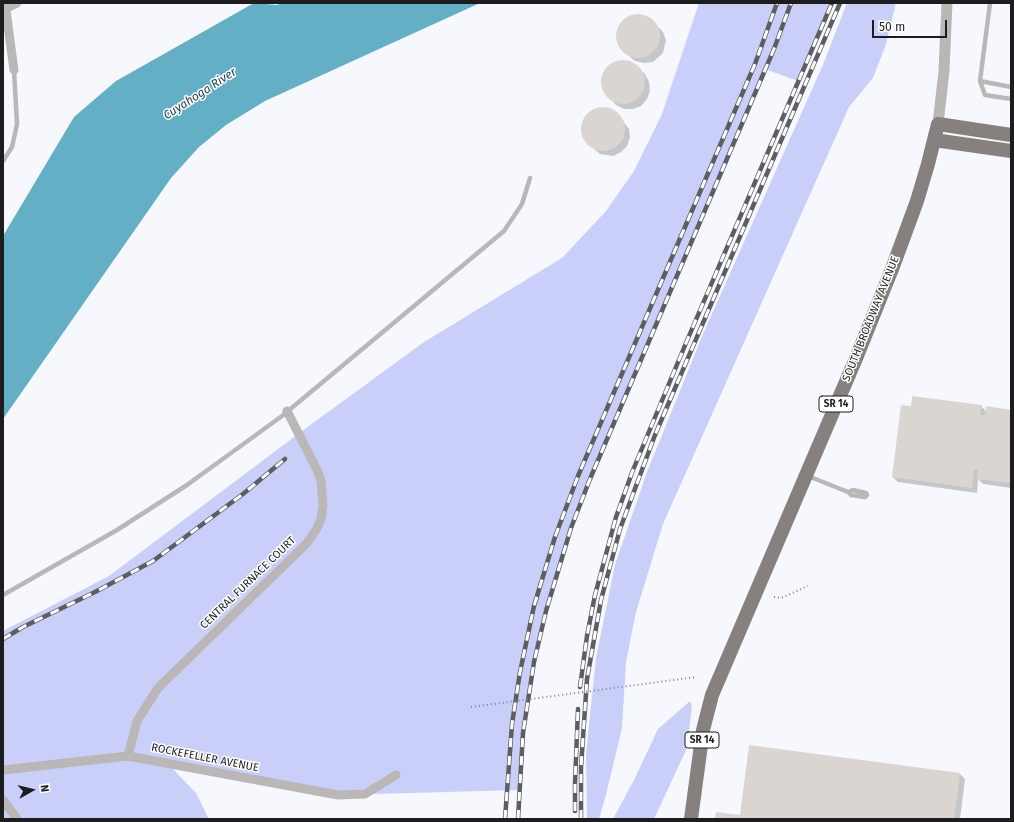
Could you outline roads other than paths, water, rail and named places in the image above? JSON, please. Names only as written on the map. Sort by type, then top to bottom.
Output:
[{"type":"main road","points":[[938,124],[1011,135]]},
{"type":"main road","name":"SOUTH BROADWAY AVENUE","points":[[691,819],[706,712],[892,269],[917,201],[938,124]]},
{"type":"main road","points":[[934,140],[1011,151]]},
{"type":"street","points":[[14,70],[5,6],[17,3]]},
{"type":"street","points":[[938,124],[944,71],[946,3]]},
{"type":"street","name":"CENTRAL FURNACE COURT","points":[[128,756],[137,721],[158,688],[307,543],[316,530],[321,519],[323,505],[321,481],[317,470],[287,411]]},
{"type":"street","name":"ROCKEFELLER AVENUE","points":[[3,770],[128,756],[338,795],[365,794],[396,775]]},
{"type":"street","points":[[3,800],[17,819]]},
{"type":"lane","points":[[990,3],[980,81],[985,95],[1011,99]]},
{"type":"lane","points":[[3,161],[12,147],[17,124],[14,70]]},
{"type":"lane","points":[[980,81],[1011,87]]},
{"type":"lane","points":[[3,595],[117,530],[187,485],[287,411],[504,231],[522,204],[530,178]]},
{"type":"lane","points":[[806,475],[848,492]]},
{"type":"water","name":"Cuyahoga River","points":[[254,3],[277,5],[282,3],[480,3],[265,101],[226,125],[199,147],[171,178],[3,419],[3,236],[74,117],[116,81]]},
{"type":"railway","points":[[505,819],[512,724],[520,672],[534,606],[555,537],[578,476],[755,64],[777,3]]},
{"type":"railway","points":[[518,819],[523,733],[534,662],[546,611],[571,528],[590,479],[774,49],[791,3]]},
{"type":"railway","points":[[580,687],[587,636],[595,595],[616,517],[633,470],[832,3]]},
{"type":"railway","points":[[581,819],[581,767],[587,679],[601,600],[620,529],[655,435],[840,3]]},
{"type":"railway","points":[[3,639],[23,627],[95,592],[153,561],[243,494],[285,459]]},
{"type":"railway","points":[[575,811],[578,709]]}]
